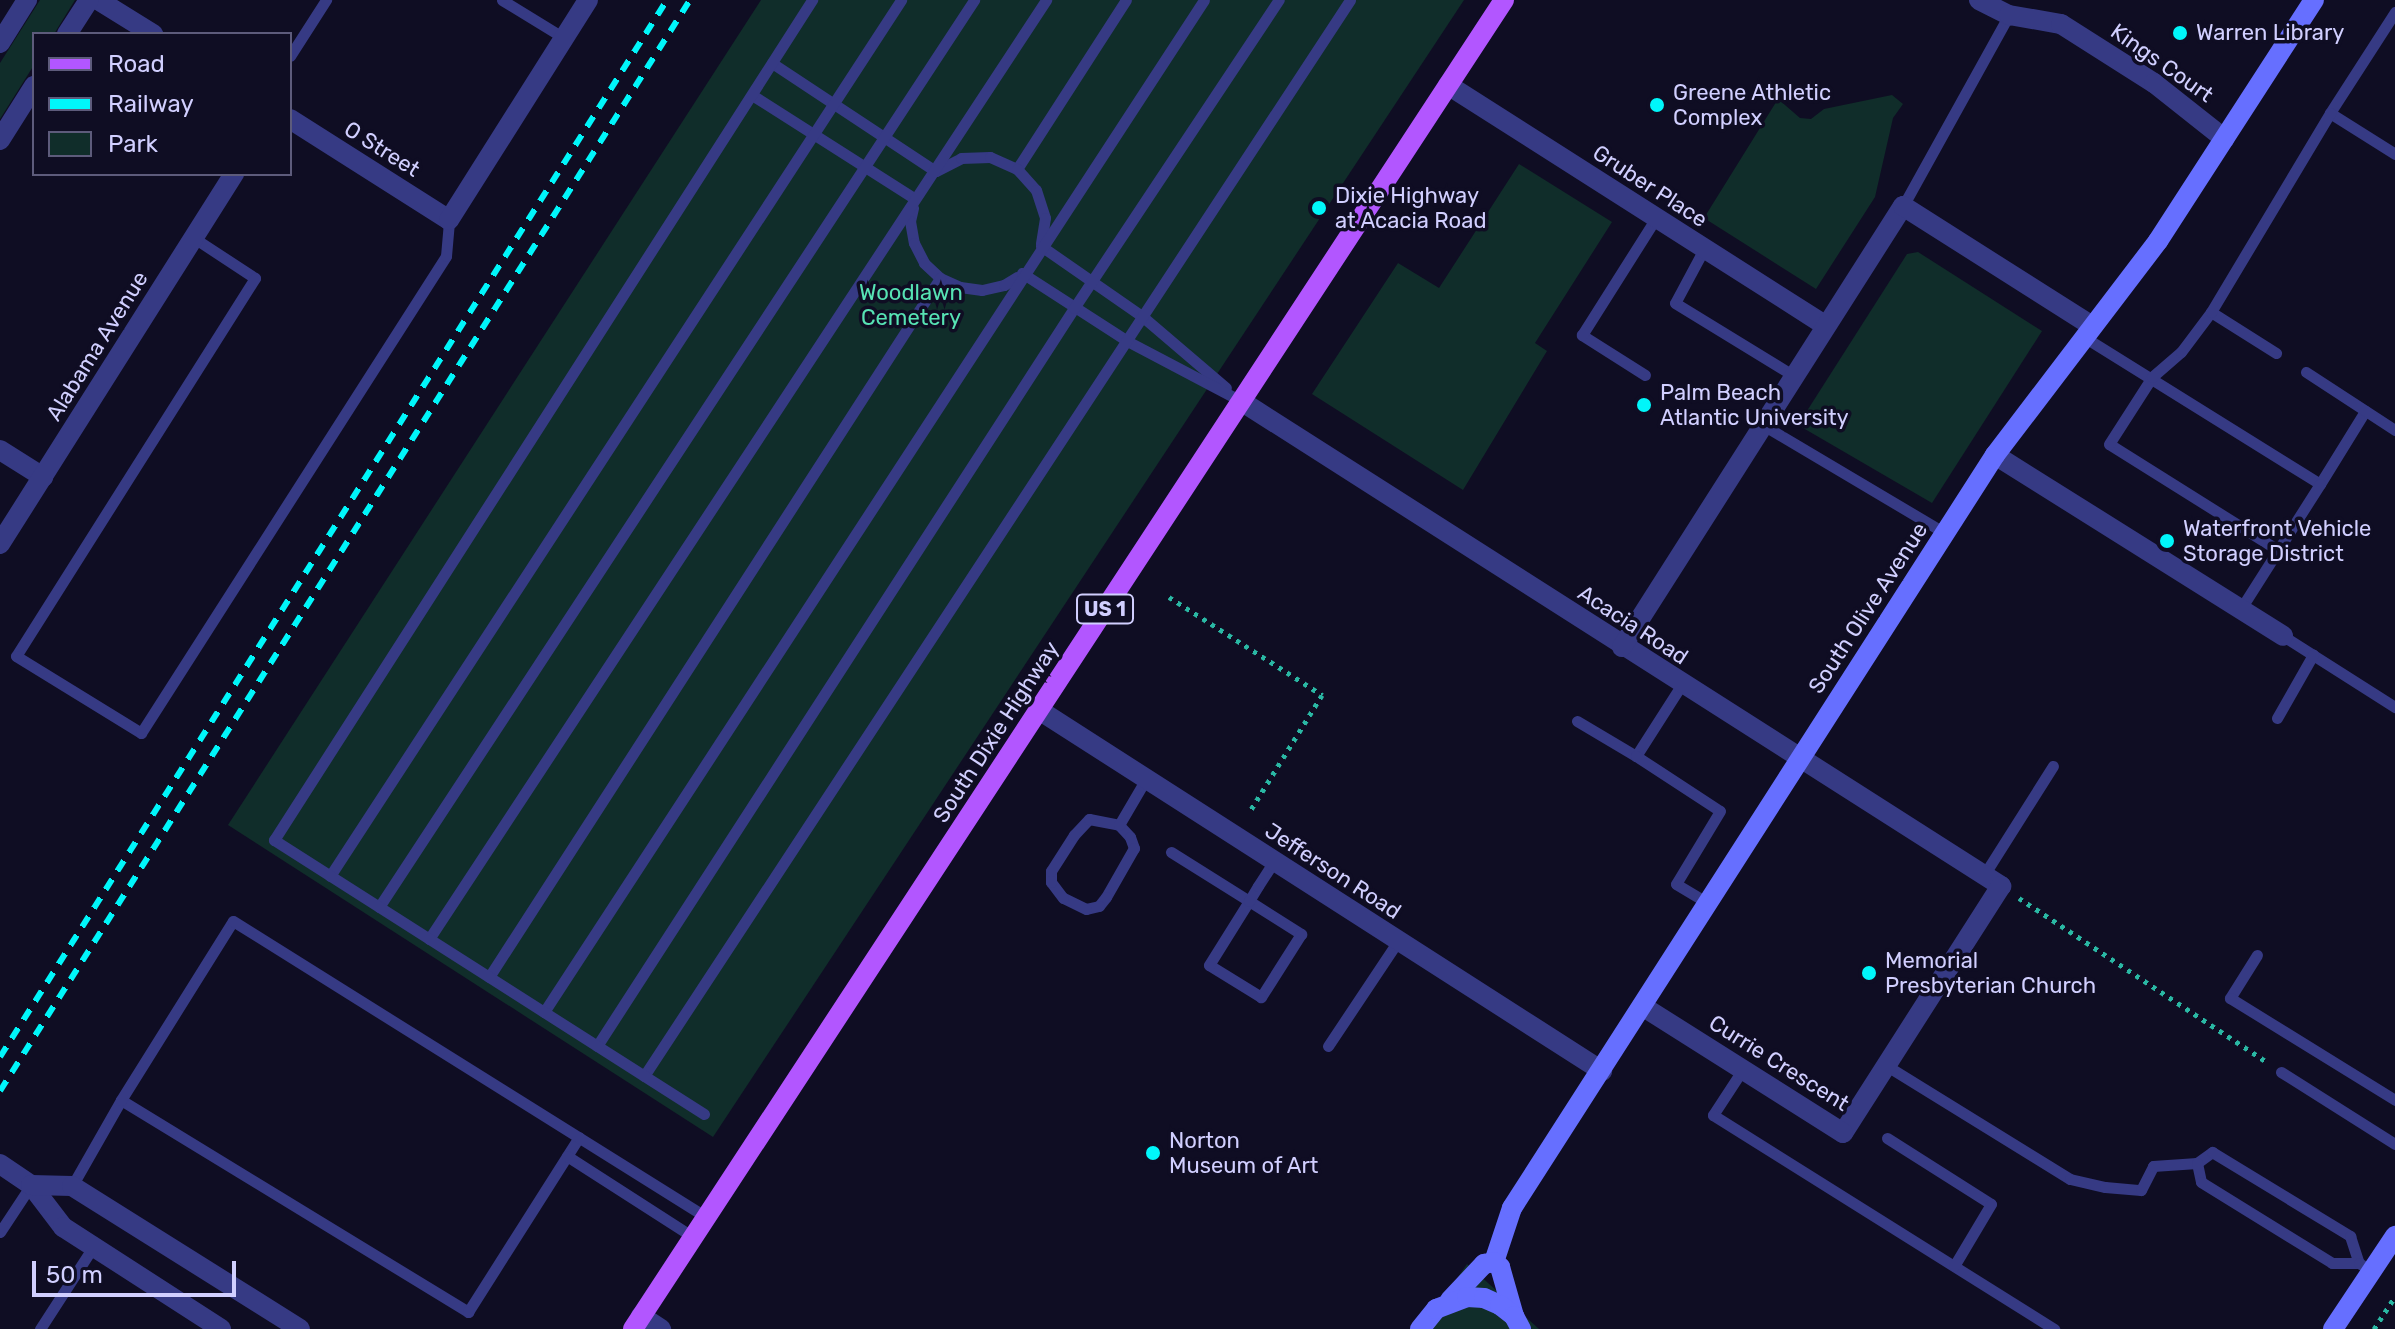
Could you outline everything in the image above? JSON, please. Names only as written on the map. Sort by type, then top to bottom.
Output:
[{"type":"main road","name":"South Dixie Highway","points":[[637,1322],[1504,0]]},
{"type":"street","points":[[0,43],[27,0]]},
{"type":"street","points":[[68,32],[89,0]]},
{"type":"street","points":[[98,0],[150,32]]},
{"type":"street","points":[[449,220],[588,0]]},
{"type":"street","name":"Kings Court","points":[[1979,0],[2009,15],[2061,24],[2154,83],[2225,139]]},
{"type":"street","name":"South Olive Avenue","points":[[1494,1262],[1512,1208],[1644,1007],[1995,455],[2158,241],[2314,0]]},
{"type":"street","name":"Gruber Place","points":[[1448,85],[1826,326]]},
{"type":"street","points":[[0,140],[32,89]]},
{"type":"street","name":"O Street","points":[[292,120],[449,220]]},
{"type":"street","name":"Alabama Avenue","points":[[0,544],[233,176]]},
{"type":"street","points":[[1622,647],[1903,206],[2088,331]]},
{"type":"street","name":"Acacia Road","points":[[1241,401],[1992,881]]},
{"type":"street","points":[[0,450],[43,477]]},
{"type":"street","points":[[1995,455],[2283,636]]},
{"type":"street","name":"Jefferson Road","points":[[1039,710],[1602,1071]]},
{"type":"street","name":"Currie Crescent","points":[[1644,1007],[1843,1133],[1887,1066],[1992,881]]},
{"type":"street","points":[[0,1164],[31,1185],[63,1227],[221,1329]]},
{"type":"street","points":[[31,1185],[72,1186],[300,1329]]},
{"type":"street","points":[[2333,1329],[2365,1267],[2395,1236]]},
{"type":"street","points":[[1420,1329],[1436,1309],[1450,1301],[1484,1264],[1494,1262],[1500,1267],[1518,1323]]},
{"type":"street","points":[[1450,1301],[1484,1298],[1518,1323]]},
{"type":"street","points":[[637,1322],[661,1329]]},
{"type":"lane","points":[[292,53],[326,0]]},
{"type":"lane","points":[[502,0],[564,38]]},
{"type":"lane","points":[[704,1114],[274,840],[812,0]]},
{"type":"lane","points":[[330,876],[901,0]]},
{"type":"lane","points":[[379,907],[974,0]]},
{"type":"lane","points":[[429,939],[1046,0]]},
{"type":"lane","points":[[1017,169],[1126,0]]},
{"type":"lane","points":[[544,1012],[1022,273],[1204,0]]},
{"type":"lane","points":[[597,1046],[1074,308],[1279,0]]},
{"type":"lane","points":[[644,1076],[1129,342],[1350,0]]},
{"type":"lane","points":[[2278,550],[2109,444],[2152,377],[2181,352],[2211,312],[2330,113],[2395,12]]},
{"type":"lane","points":[[1903,206],[2009,15]]},
{"type":"lane","points":[[772,63],[935,171]]},
{"type":"lane","points":[[752,95],[915,199]]},
{"type":"lane","points":[[2330,113],[2393,148]]},
{"type":"lane","points":[[935,171],[961,158],[976,157],[990,157],[1017,169],[1036,190],[1045,218],[1041,246]]},
{"type":"lane","points":[[915,199],[910,221],[914,243],[924,263],[940,278],[960,287],[982,290],[1004,285],[1022,273]]},
{"type":"lane","points":[[1645,375],[1582,335],[1656,218]]},
{"type":"lane","points":[[194,238],[255,278],[16,656],[141,733],[446,256],[449,220]]},
{"type":"lane","points":[[1041,246],[1143,317],[1241,401]]},
{"type":"lane","points":[[1704,249],[1675,303],[1794,376]]},
{"type":"lane","points":[[1022,273],[1129,342],[1241,401]]},
{"type":"lane","points":[[489,977],[940,278]]},
{"type":"lane","points":[[2211,312],[2276,353]]},
{"type":"lane","points":[[2088,331],[2152,377],[2320,484]]},
{"type":"lane","points":[[2306,372],[2395,430]]},
{"type":"lane","points":[[2240,610],[2365,411]]},
{"type":"lane","points":[[1763,425],[1945,533]]},
{"type":"lane","points":[[2283,636],[2395,707]]},
{"type":"lane","points":[[2277,718],[2313,655]]},
{"type":"lane","points":[[1636,756],[1682,684]]},
{"type":"lane","points":[[1577,721],[1720,811],[1676,884],[1709,904]]},
{"type":"lane","points":[[1992,881],[2053,766]]},
{"type":"lane","points":[[1119,825],[1146,779]]},
{"type":"lane","points":[[1089,819],[1100,819],[1119,825],[1130,837],[1134,848],[1106,897],[1099,906],[1086,909],[1063,898],[1051,882],[1051,871],[1082,825],[1089,819]]},
{"type":"lane","points":[[1171,852],[1249,901],[1301,934],[1261,997],[1209,965],[1249,901],[1274,861]]},
{"type":"lane","points":[[72,1186],[121,1100],[233,921],[706,1217]]},
{"type":"lane","points":[[1328,1046],[1398,941]]},
{"type":"lane","points":[[2257,955],[2230,998],[2395,1100]]},
{"type":"lane","points":[[1887,1066],[2070,1179],[2105,1187],[2141,1190],[2153,1166],[2197,1163],[2212,1152],[2350,1236],[2365,1267]]},
{"type":"lane","points":[[1743,1069],[1713,1115],[2054,1329]]},
{"type":"lane","points":[[2281,1072],[2395,1144]]},
{"type":"lane","points":[[121,1100],[468,1312],[579,1137]]},
{"type":"lane","points":[[1887,1138],[1991,1204],[1954,1266]]},
{"type":"lane","points":[[567,1156],[693,1237]]},
{"type":"lane","points":[[2197,1163],[2201,1182],[2332,1263],[2365,1267]]},
{"type":"lane","points":[[0,1232],[31,1185]]},
{"type":"lane","points":[[40,1329],[93,1247]]},
{"type":"path","points":[[1169,597],[1322,695],[1250,811]]},
{"type":"path","points":[[1992,881],[2281,1072]]},
{"type":"path","points":[[2374,1329],[2395,1297]]},
{"type":"green space","points":[[40,0],[75,0],[55,32],[32,32],[32,68],[0,119],[0,63]]},
{"type":"green space","name":"Woodlawn Cemetery","points":[[761,0],[1464,0],[713,1137],[228,825]]},
{"type":"green space","points":[[1892,95],[1903,104],[1893,118],[1875,197],[1816,289],[1704,218],[1778,99],[1800,118],[1811,119],[1824,109]]},
{"type":"green space","points":[[1519,164],[1612,222],[1535,343],[1547,351],[1463,490],[1312,394],[1398,263],[1439,288]]},
{"type":"green space","points":[[1918,252],[2042,331],[1932,503],[1798,425],[1907,254]]},
{"type":"green space","points":[[1467,1264],[1539,1329],[1422,1329]]},
{"type":"railway","points":[[0,1057],[667,0]]},
{"type":"railway","points":[[0,1091],[690,0]]},
{"type":"place","name":"Warren Library","points":[[2180,33]]},
{"type":"place","name":"Greene Athletic Complex","points":[[1657,105]]},
{"type":"place","name":"Dixie Highway at Acacia Road","points":[[1319,208]]},
{"type":"place","name":"Palm Beach Atlantic University","points":[[1644,405]]},
{"type":"place","name":"Waterfront Vehicle Storage District","points":[[2167,541]]},
{"type":"place","name":"Memorial Presbyterian Church","points":[[1869,973]]},
{"type":"place","name":"Norton Museum of Art","points":[[1153,1153]]}]
